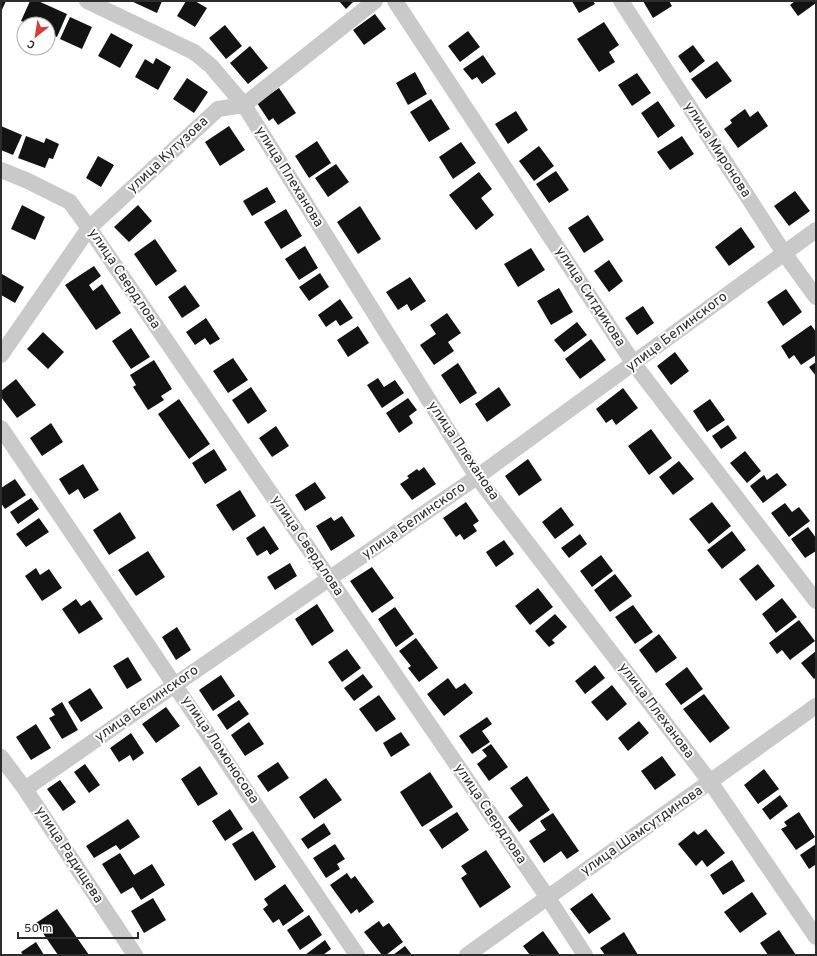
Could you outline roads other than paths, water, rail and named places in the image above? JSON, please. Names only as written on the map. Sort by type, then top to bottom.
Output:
[{"type":"street","name":"улица Плеханова","points":[[87,1],[194,52],[211,66],[244,105],[477,477],[711,783],[816,937]]},
{"type":"street","name":"улица Кутузова","points":[[1,355],[89,228],[218,109],[244,105],[375,1]]},
{"type":"street","name":"улица Ситдикова","points":[[395,1],[634,364],[816,601]]},
{"type":"street","name":"улица Миронова","points":[[621,1],[784,253],[816,297]]},
{"type":"street","name":"улица Свердлова","points":[[1,170],[28,181],[70,202],[548,898],[585,955]]},
{"type":"street","name":"улица Белинского","points":[[25,789],[477,477],[816,230]]},
{"type":"street","name":"улица Ломоносова","points":[[1,428],[176,684],[357,955]]},
{"type":"street","name":"улица Шамсутдинова","points":[[467,955],[711,783],[816,706]]},
{"type":"street","name":"улица Радищева","points":[[1,757],[25,789],[135,955]]}]
